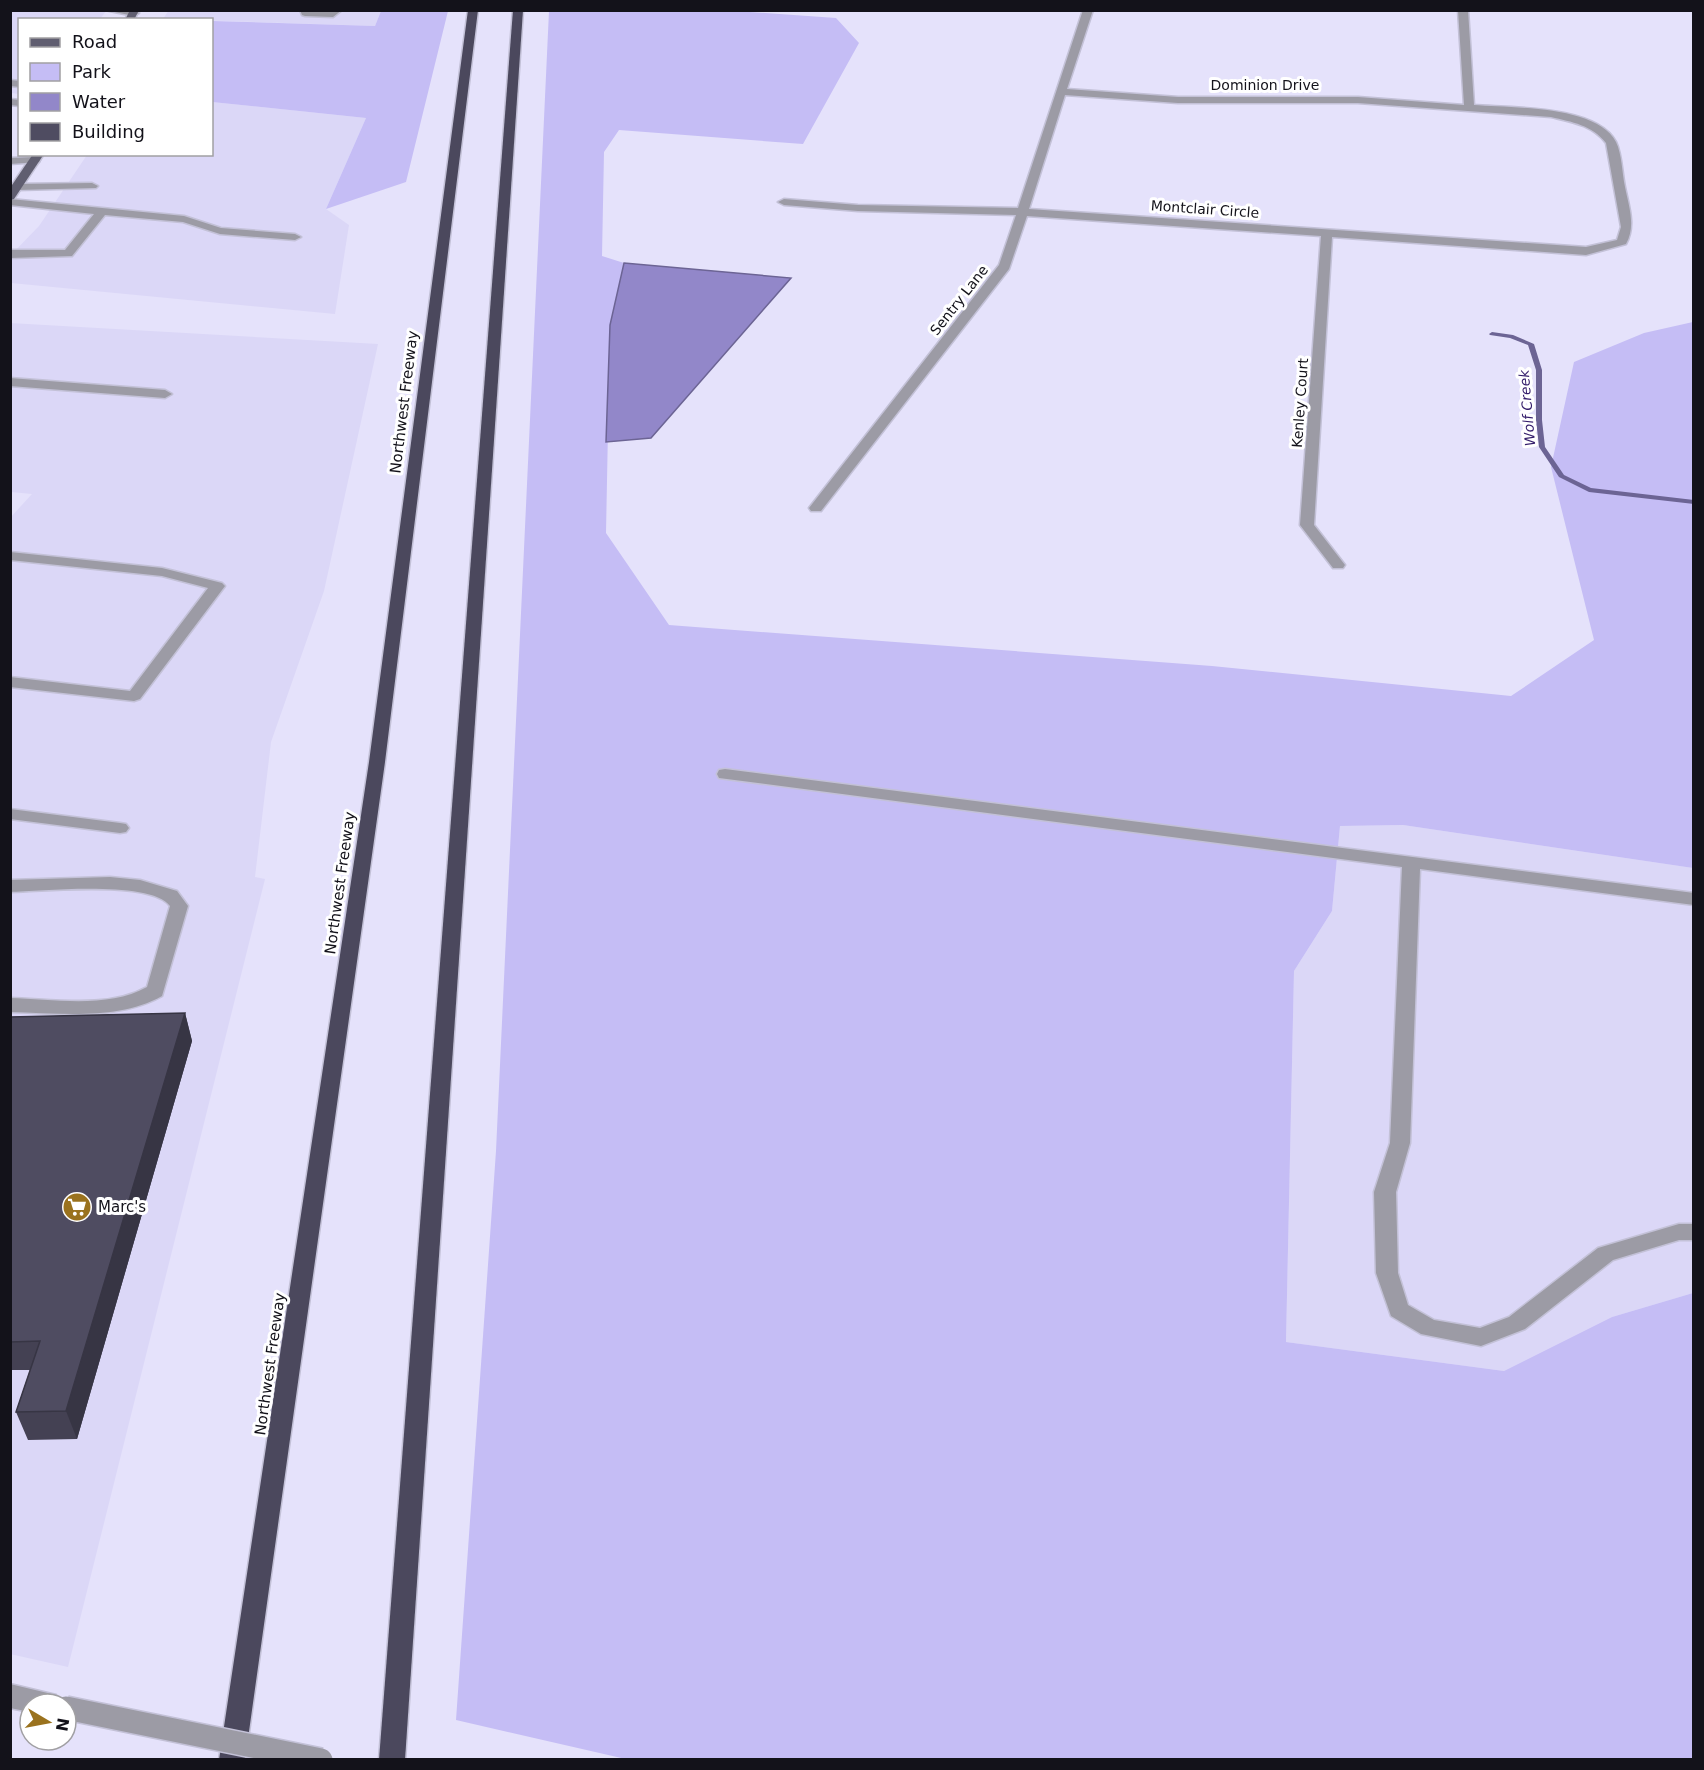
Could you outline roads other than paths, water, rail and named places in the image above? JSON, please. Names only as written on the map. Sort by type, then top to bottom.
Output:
[{"type":"highway","name":"Northwest Freeway","points":[[232,1760],[377,762],[473,10]]},
{"type":"highway","points":[[392,1760],[518,10]]},
{"type":"main road","points":[[14,192],[37,158]]},
{"type":"street","points":[[109,10],[133,14]]},
{"type":"street","points":[[305,10],[305,13],[333,14],[338,10]]},
{"type":"street","name":"Sentry Lane","points":[[816,508],[1005,266],[1088,10]]},
{"type":"street","points":[[1463,10],[1469,107]]},
{"type":"street","name":"Dominion Drive","points":[[1062,92],[1178,100],[1358,100],[1551,114],[1581,121],[1601,130],[1611,143],[1627,227],[1622,242]]},
{"type":"street","points":[[10,161],[37,158]]},
{"type":"street","points":[[14,192],[92,186]]},
{"type":"street","points":[[10,202],[184,219],[220,231],[295,237]]},
{"type":"street","name":"Montclair Circle","points":[[784,202],[858,208],[1024,212],[1586,251],[1622,242]]},
{"type":"street","points":[[10,254],[68,253],[103,210]]},
{"type":"street","name":"Kenley Court","points":[[1327,232],[1306,525],[1338,565]]},
{"type":"street","points":[[10,382],[165,394]]},
{"type":"street","points":[[10,556],[162,572],[217,586],[134,696],[10,682]]},
{"type":"street","points":[[725,774],[1694,899]]},
{"type":"street","points":[[10,814],[120,828]]},
{"type":"street","points":[[1411,863],[1400,1143],[1385,1192],[1387,1273],[1399,1310],[1429,1328],[1481,1337],[1517,1323],[1606,1254],[1679,1232],[1694,1232]]},
{"type":"street","points":[[10,886],[110,883],[140,886],[171,895],[179,906],[155,991],[146,999],[126,1004],[10,1005]]},
{"type":"street","points":[[78,1710],[321,1760]]},
{"type":"water","points":[[624,263],[791,278],[651,438],[606,442],[610,325]]},
{"type":"waterway","name":"Wolf Creek","points":[[1492,334],[1511,336],[1531,344],[1539,370],[1539,420],[1542,447],[1561,476],[1589,490],[1694,502]]},
{"type":"place","name":"Marc's","points":[[77,1207]]}]
